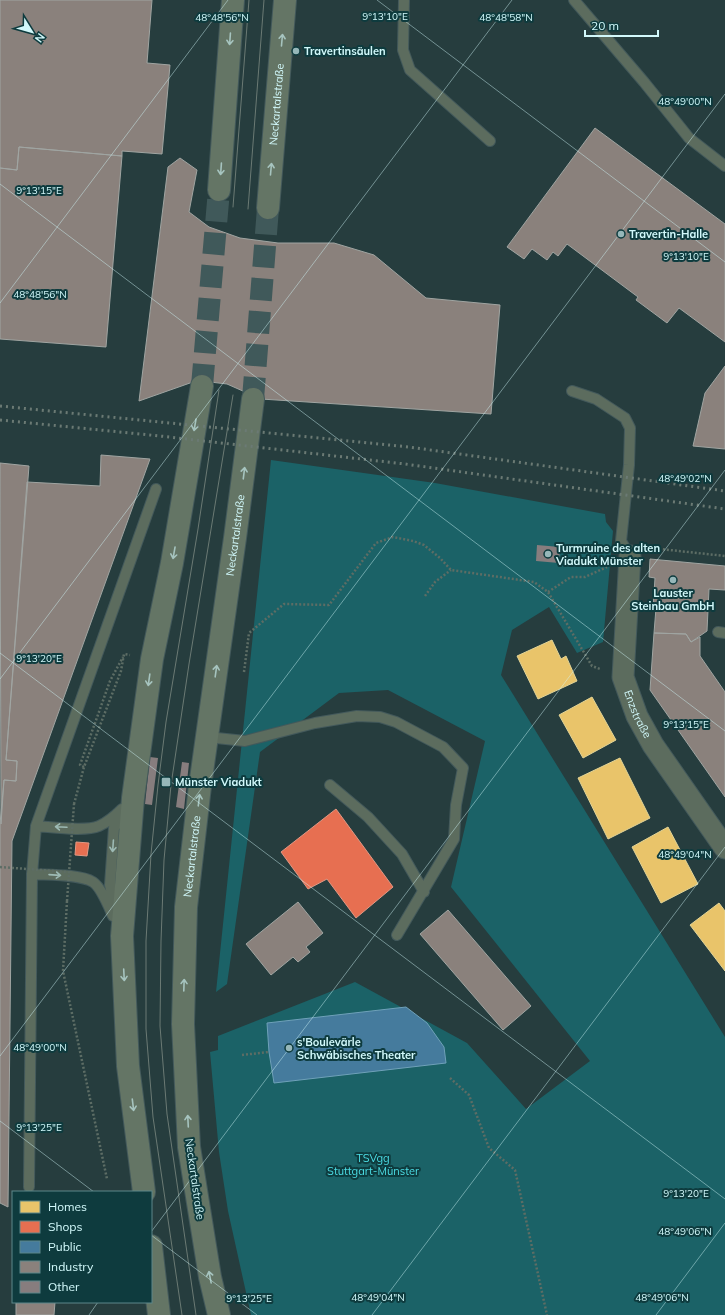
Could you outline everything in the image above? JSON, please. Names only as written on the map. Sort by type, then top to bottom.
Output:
[{"type":"main road","points":[[219,190],[233,0]]},
{"type":"main road","name":"Neckartalstraße","points":[[268,208],[285,0]]},
{"type":"main road","points":[[144,1191],[128,1066],[122,936],[133,798],[152,659],[172,563],[202,386]]},
{"type":"main road","name":"Neckartalstraße","points":[[219,1315],[210,1277],[189,1147],[183,1024],[186,907],[207,737],[236,538],[253,399]]},
{"type":"main road","points":[[152,1255],[159,1315]]},
{"type":"street","name":"Enzstraße","points":[[630,556],[623,677],[637,716],[653,745],[725,848]]},
{"type":"lane","points":[[404,0],[403,50],[410,70],[490,141]]},
{"type":"lane","points":[[574,0],[644,82],[689,138],[725,166]]},
{"type":"lane","points":[[572,391],[596,399],[625,418],[630,428],[629,465],[621,541],[630,556]]},
{"type":"lane","points":[[29,1186],[32,874],[36,826],[156,490]]},
{"type":"lane","points":[[207,737],[245,741],[315,723],[357,716],[380,717],[396,722],[443,747],[463,768],[456,805],[454,839],[398,935]]},
{"type":"lane","points":[[330,785],[368,817],[402,854],[424,892]]},
{"type":"lane","points":[[36,826],[86,829],[98,826],[113,818],[133,798]]},
{"type":"lane","points":[[32,874],[78,877],[93,882],[105,898],[122,936]]},
{"type":"path","points":[[244,672],[250,633],[284,604],[329,605],[376,544],[392,537],[424,545],[440,558],[451,570],[534,582],[548,592],[592,666],[623,677]]},
{"type":"path","points":[[660,549],[725,556]]},
{"type":"path","points":[[425,596],[435,582],[451,570]]},
{"type":"path","points":[[548,592],[571,577],[586,578]]},
{"type":"path","points":[[84,766],[80,765],[93,726],[110,681],[124,654]]},
{"type":"path","points":[[107,1179],[63,971],[66,901],[74,804],[84,766],[121,671]]},
{"type":"path","points":[[0,867],[68,872]]},
{"type":"path","points":[[242,1055],[269,1052]]},
{"type":"path","points":[[450,1078],[469,1095],[489,1148],[515,1170],[547,1315]]},
{"type":"green space","name":"TSVgg Stuttgart-Münster","points":[[271,460],[435,483],[605,514],[606,522],[613,531],[603,642],[577,653],[549,607],[512,630],[501,675],[725,1037],[725,1315],[251,1315],[228,1211],[219,1152],[210,1052],[218,1050],[218,1036],[355,982],[467,1043],[526,1109],[590,1061],[451,887],[485,741],[388,690],[339,693],[260,752],[227,984],[216,992]]},
{"type":"building: Homes","points":[[552,640],[561,659],[566,656],[577,681],[538,699],[517,656]]},
{"type":"building: Homes","points":[[592,697],[616,740],[583,758],[559,715]]},
{"type":"building: Homes","points":[[620,758],[650,818],[608,839],[578,778]]},
{"type":"building: Homes","points":[[668,827],[698,884],[661,903],[632,847]]},
{"type":"building: Homes","points":[[719,903],[725,911],[725,971],[690,925]]},
{"type":"building: Shops","points":[[336,809],[393,887],[356,918],[327,879],[308,889],[281,852]]},
{"type":"building: Shops","points":[[76,842],[89,843],[87,856],[75,855]]},
{"type":"building: Public","points":[[406,1007],[427,1023],[444,1047],[446,1063],[274,1083],[269,1052],[267,1023]]},
{"type":"building: Industry","points":[[0,0],[152,0],[147,63],[170,65],[162,154],[122,151],[122,156],[19,147],[17,170],[0,168]]},
{"type":"building: Industry","name":"Travertin-Halle","points":[[595,128],[725,224],[725,342],[679,308],[667,323],[636,300],[638,297],[567,244],[558,256],[553,252],[547,260],[532,249],[524,259],[507,247]]},
{"type":"building: Industry","points":[[19,147],[122,156],[106,347],[0,339],[0,168],[17,170]]},
{"type":"building: Industry","points":[[180,158],[197,170],[189,212],[209,227],[240,238],[278,243],[334,243],[374,255],[426,298],[500,305],[491,414],[261,399],[227,384],[210,382],[190,383],[139,401],[168,167]]},
{"type":"building: Industry","points":[[725,366],[725,449],[693,446],[705,393]]},
{"type":"building: Industry","points":[[101,455],[150,459],[12,841],[8,1207],[0,1203],[0,824],[4,780],[16,781],[17,761],[6,760],[27,482],[100,486]]},
{"type":"building: Industry","points":[[0,463],[29,466],[6,760],[17,761],[16,781],[4,780],[1,824]]},
{"type":"building: Industry","points":[[650,559],[725,566],[725,590],[709,589],[707,631],[691,642],[686,634],[654,633],[656,608],[653,608],[655,578],[649,577]]},
{"type":"building: Industry","points":[[654,633],[686,634],[691,642],[700,637],[700,656],[725,692],[725,797],[650,690]]},
{"type":"building: Industry","points":[[298,902],[323,933],[306,947],[310,952],[298,962],[293,957],[271,975],[246,944]]},
{"type":"building: Industry","points":[[448,910],[531,1006],[503,1030],[420,934]]},
{"type":"building: Industry","points":[[16,1303],[55,1303],[54,1315],[16,1315]]},
{"type":"building: Other","name":"Turmruine des alten Viadukt Münster","points":[[537,545],[560,547],[559,563],[536,561]]},
{"type":"building: Other","points":[[150,757],[158,758],[152,805],[145,804]]},
{"type":"building: Other","points":[[182,762],[189,763],[184,809],[176,807]]},
{"type":"tunnel","points":[[202,386],[219,190]]},
{"type":"tunnel","points":[[253,399],[268,208]]},
{"type":"tram line","points":[[233,207],[249,0]]},
{"type":"tram line","points":[[248,209],[264,0]]},
{"type":"tram line","points":[[182,1315],[153,1117],[146,1029],[146,941],[151,854],[166,722],[219,390]]},
{"type":"tram line","points":[[196,1315],[167,1114],[160,1026],[164,860],[171,785],[189,664],[233,395]]},
{"type":"railway","points":[[0,406],[409,447],[725,491]]},
{"type":"railway","points":[[0,420],[160,436],[405,464],[725,509]]},
{"type":"place","name":"Travertinsäulen","points":[[296,51]]},
{"type":"place","name":"Travertin-Halle","points":[[621,234]]},
{"type":"place","name":"Turmruine des alten Viadukt Münster","points":[[548,554]]},
{"type":"place","name":"Lauster Steinbau GmbH","points":[[673,580]]},
{"type":"place","name":"Münster Viadukt","points":[[166,782]]},
{"type":"place","name":"s'Boulevärle Schwäbisches Theater","points":[[289,1048]]}]
